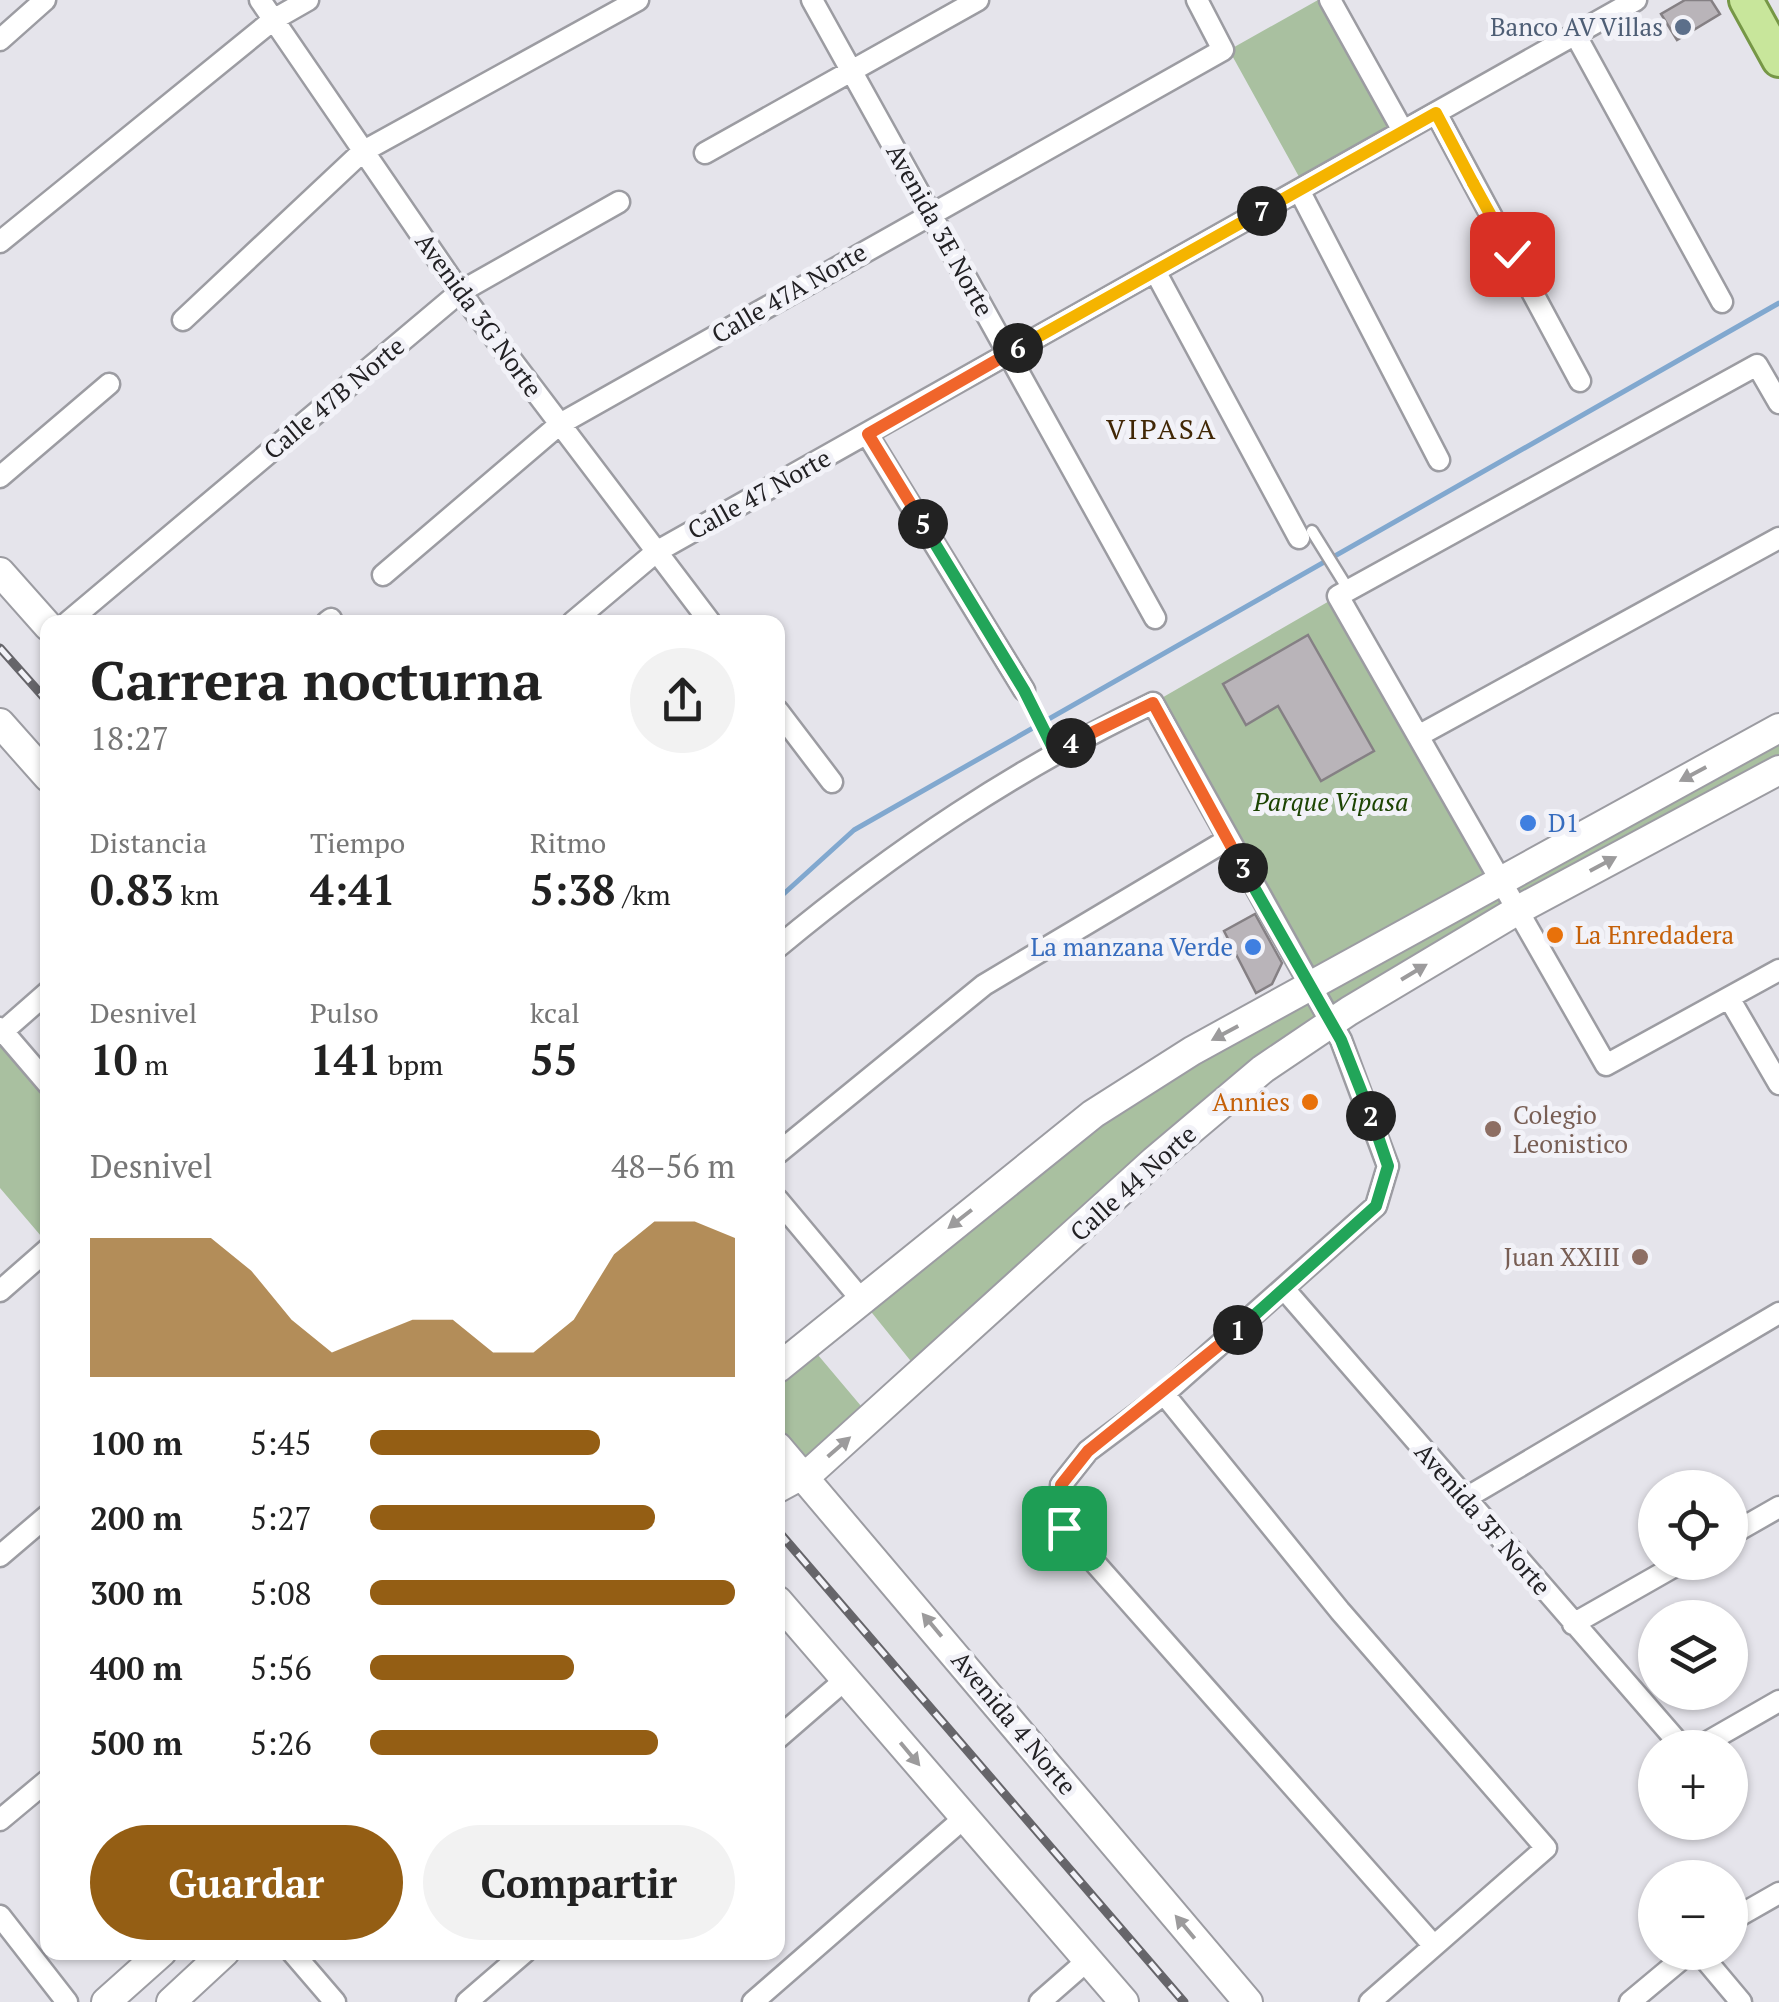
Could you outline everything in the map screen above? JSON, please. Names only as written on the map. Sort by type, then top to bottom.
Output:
[{"type":"main road","points":[[1746,0],[1779,60]]},
{"type":"main road","points":[[0,572],[40,617]]},
{"type":"main road","points":[[0,723],[40,768]]},
{"type":"main road","points":[[785,1362],[1093,1114],[1192,1051],[1312,988],[1499,878],[1779,728]]},
{"type":"main road","name":"Calle 44 Norte","points":[[785,1484],[804,1474],[922,1376],[1154,1161],[1263,1069],[1331,1022],[1518,910],[1779,770]]},
{"type":"main road","name":"Avenida 4 Norte","points":[[785,1454],[1248,2002]]},
{"type":"main road","points":[[785,1608],[1124,2002]]},
{"type":"main road","points":[[106,2002],[153,1960]]},
{"type":"main road","points":[[171,2002],[216,1960]]},
{"type":"street","points":[[0,40],[45,0]]},
{"type":"street","name":"Avenida 3G Norte","points":[[260,0],[460,292],[705,615]]},
{"type":"street","points":[[0,242],[273,20],[308,0]]},
{"type":"street","points":[[183,320],[362,152],[638,0]]},
{"type":"street","name":"Avenida 3E Norte","points":[[812,0],[1155,618]]},
{"type":"street","points":[[705,153],[978,0]]},
{"type":"street","name":"Calle 47A Norte","points":[[383,574],[560,424],[1222,50],[1197,0]]},
{"type":"street","points":[[1330,0],[1403,132]]},
{"type":"street","name":"Calle 47 Norte","points":[[581,615],[656,552],[1636,0]]},
{"type":"street","points":[[1575,34],[1722,302]]},
{"type":"street","points":[[1436,113],[1580,381]]},
{"type":"street","points":[[1299,190],[1439,460]]},
{"type":"street","name":"Calle 47B Norte","points":[[76,615],[460,292],[619,202]]},
{"type":"street","points":[[1155,271],[1306,534]]},
{"type":"street","points":[[1779,403],[1757,365],[1341,587],[1418,736],[1606,1065],[1779,970]]},
{"type":"street","points":[[0,477],[108,384]]},
{"type":"street","points":[[868,434],[1026,695]]},
{"type":"street","points":[[1418,736],[1779,538]]},
{"type":"street","points":[[785,942],[919,836],[1054,750],[1153,703],[1331,1022],[1388,1166],[1376,1206],[1164,1394],[1088,1451],[1061,1485],[1064,1528],[1434,1946]]},
{"type":"street","points":[[785,720],[832,782]]},
{"type":"street","points":[[785,1147],[984,985],[1227,840]]},
{"type":"street","points":[[1728,998],[1779,1084]]},
{"type":"street","points":[[40,999],[1,1031],[40,1075]]},
{"type":"street","points":[[785,1208],[860,1298]]},
{"type":"street","points":[[0,1291],[40,1256]]},
{"type":"street","name":"Avenida 3F Norte","points":[[1285,1290],[1667,1730]]},
{"type":"street","points":[[1466,1498],[1779,1313]]},
{"type":"street","points":[[1164,1394],[1340,1612],[1546,1848],[1370,2002]]},
{"type":"street","points":[[1748,1525],[1779,1507]]},
{"type":"street","points":[[0,1556],[40,1524]]},
{"type":"street","points":[[1573,1624],[1650,1580]]},
{"type":"street","points":[[785,1732],[846,1679]]},
{"type":"street","points":[[1728,1730],[1779,1701]]},
{"type":"street","points":[[0,1820],[40,1787]]},
{"type":"street","points":[[754,2002],[964,1818]]},
{"type":"street","points":[[1748,1911],[1779,1893]]},
{"type":"street","points":[[0,1916],[67,2002]]},
{"type":"street","points":[[299,1960],[335,2002]]},
{"type":"street","points":[[467,2002],[516,1960]]},
{"type":"street","points":[[1040,2002],[1088,1960]]},
{"type":"street","points":[[1630,2002],[1668,1970]]},
{"type":"street","points":[[1714,1970],[1741,2002]]},
{"type":"lane","points":[[1306,534],[1324,552],[1341,587]]},
{"type":"lane","points":[[1026,695],[1054,750]]},
{"type":"green space","points":[[1318,0],[1325,0],[1398,130],[1303,184],[1229,50]]},
{"type":"green space","name":"Parque Vipasa","points":[[1338,596],[1500,878],[1779,728],[1779,770],[1349,1011],[922,1375],[860,1298],[1093,1114],[1311,988],[1153,703]]},
{"type":"green space","points":[[0,1042],[40,1088],[40,1235],[0,1188]]},
{"type":"green space","points":[[807,1342],[872,1419],[815,1468],[785,1451],[785,1362]]},
{"type":"building","name":"Banco AV Villas","points":[[1685,0],[1711,0],[1720,14],[1677,40],[1661,14]]},
{"type":"building","points":[[1308,635],[1374,751],[1321,781],[1278,706],[1246,725],[1223,684]]},
{"type":"building","name":"La manzana Verde","points":[[1255,914],[1282,963],[1272,984],[1256,993],[1224,931]]},
{"type":"waterway","points":[[785,893],[854,830],[1779,303]]},
{"type":"railway","points":[[0,648],[40,693]]},
{"type":"railway","points":[[785,1539],[1184,2002]]},
{"type":"place","name":"Banco AV Villas","points":[[1683,27]]},
{"type":"place","name":"D1","points":[[1528,823]]},
{"type":"place","name":"La Enredadera","points":[[1555,935]]},
{"type":"place","name":"La manzana Verde","points":[[1253,947]]},
{"type":"place","name":"Annies","points":[[1310,1102]]},
{"type":"place","name":"Colegio Leonistico","points":[[1493,1129]]},
{"type":"place","name":"Juan XXIII","points":[[1640,1257]]},
{"type":"district","name":"VIPASA","points":[[1162,429]]},
{"type":"route","points":[[1064,1528],[1059,1506],[1061,1485],[1088,1451],[1164,1394],[1376,1206],[1388,1166],[1341,1040],[1153,703],[1054,750],[1024,690],[868,434],[1436,113],[1512,254]]}]
